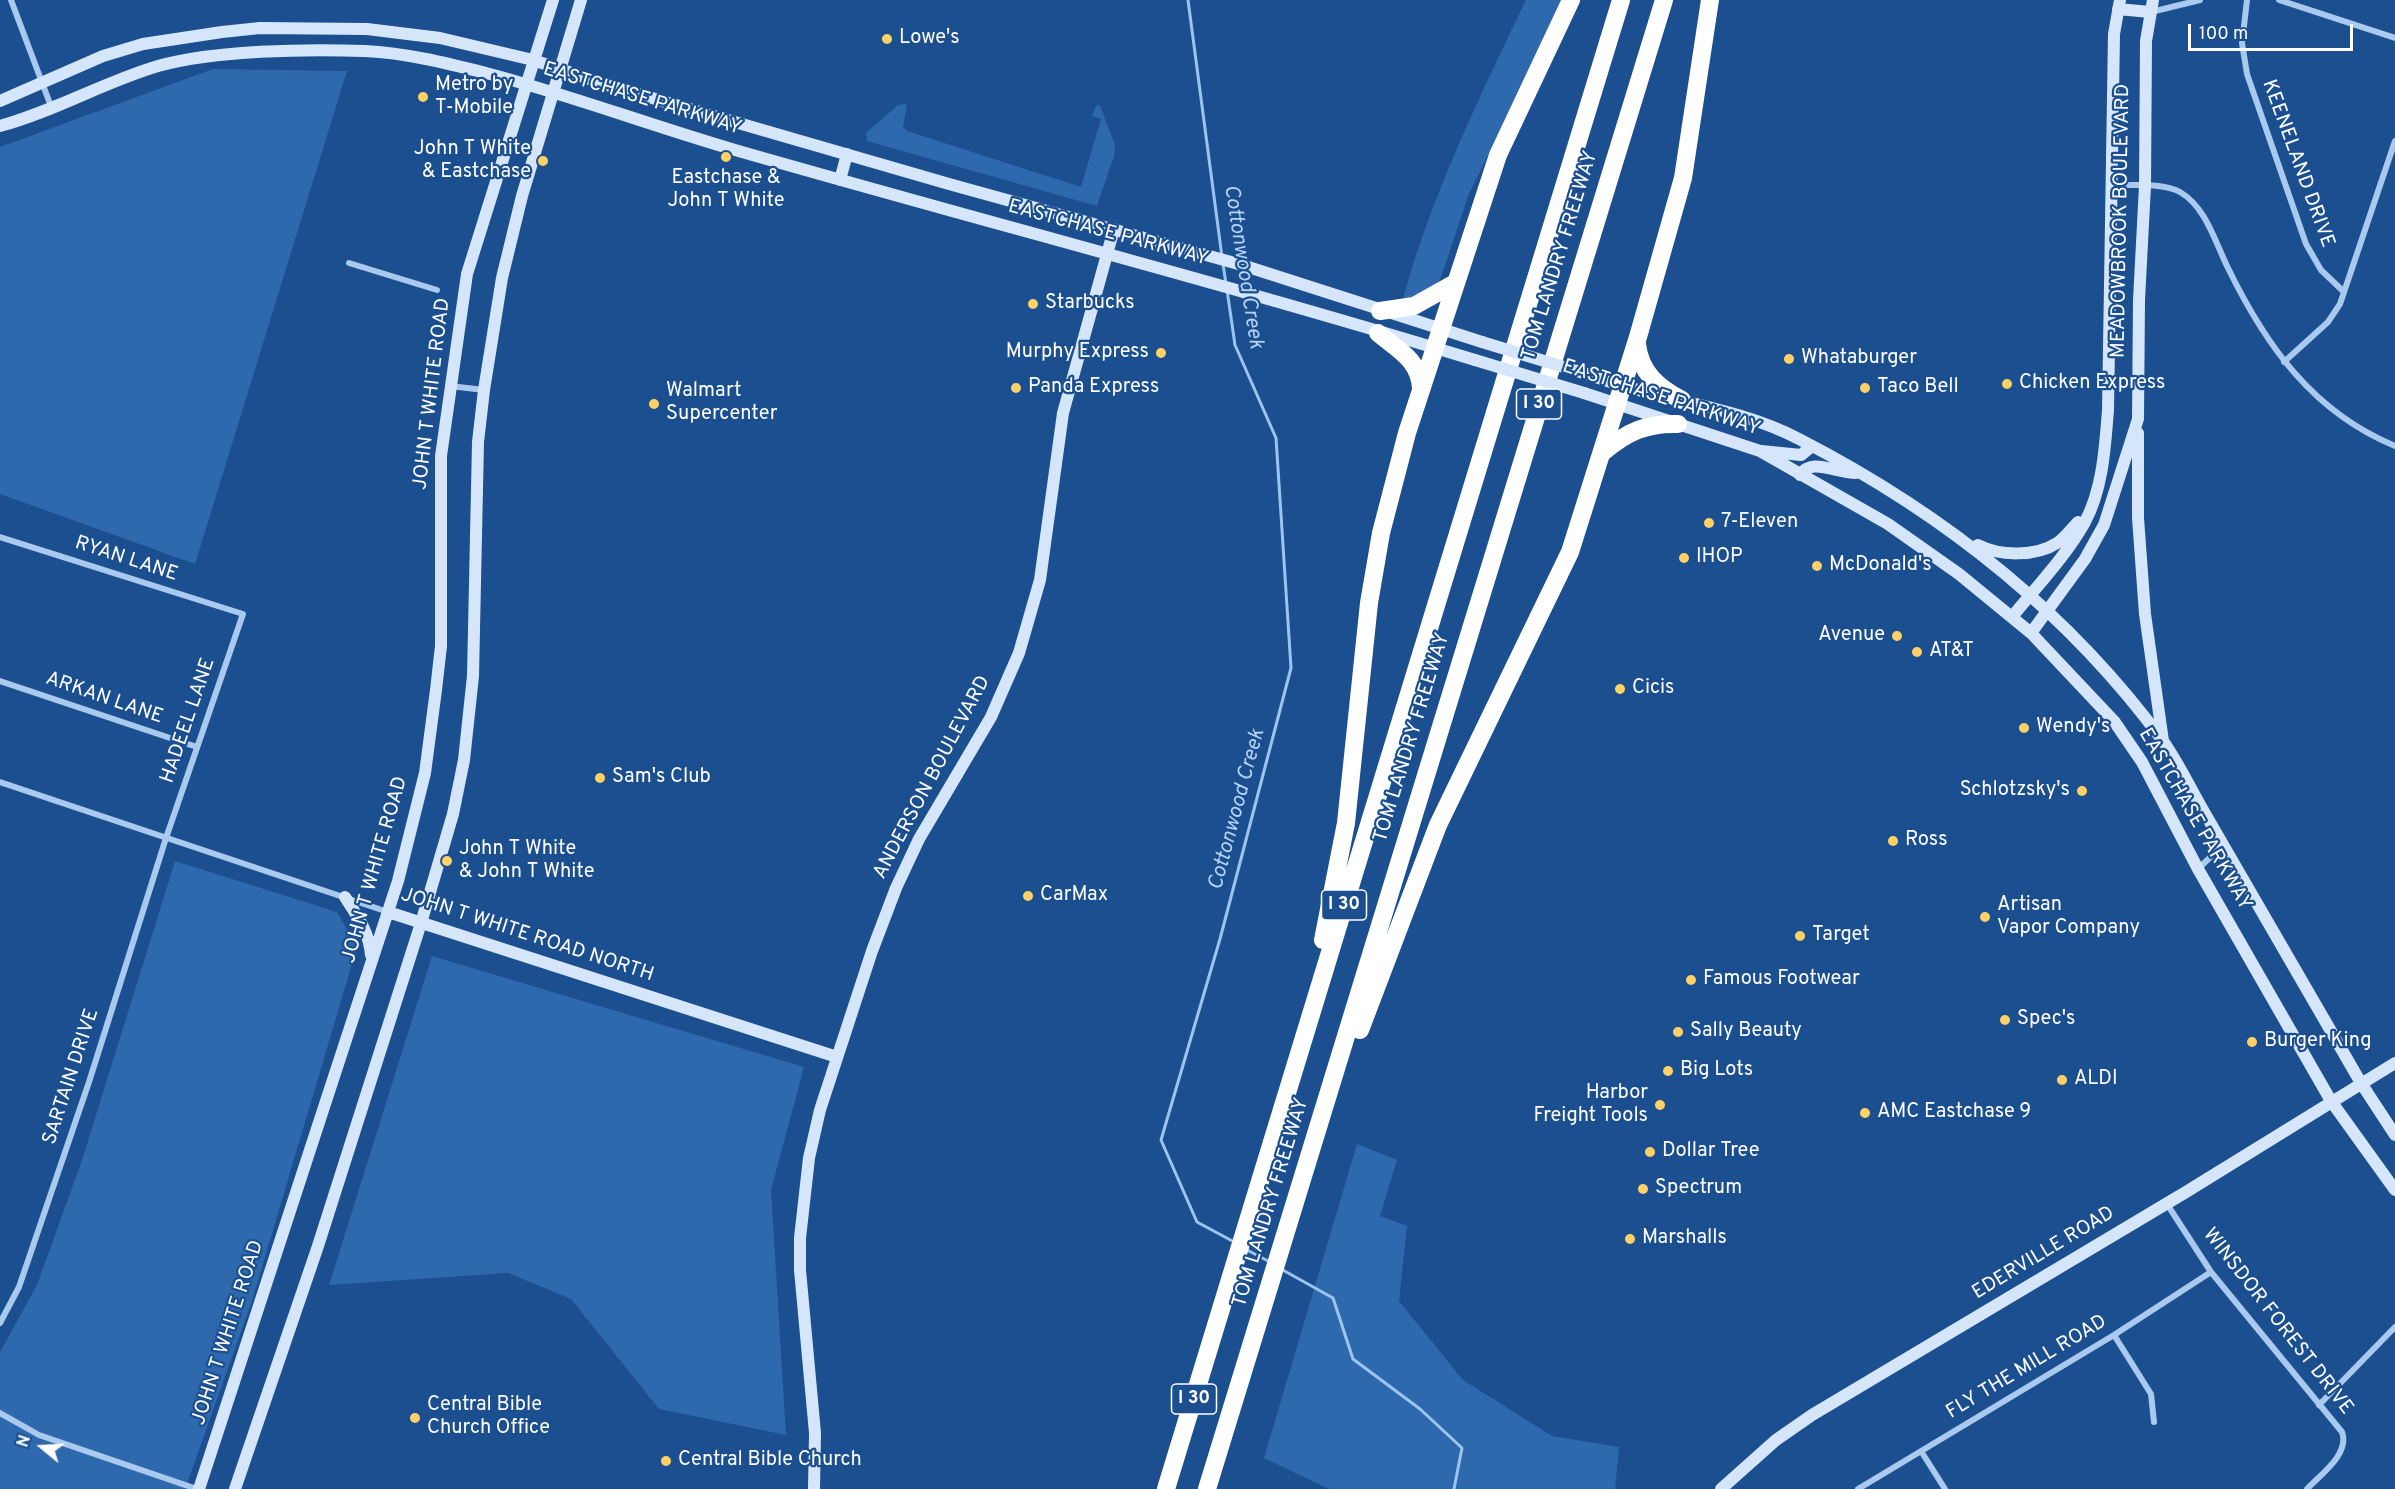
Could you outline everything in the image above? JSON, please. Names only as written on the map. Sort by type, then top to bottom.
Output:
[{"type":"highway","points":[[1303,1038],[1346,823],[1369,603],[1381,533],[1421,389],[1497,155],[1571,0]]},
{"type":"highway","name":"TOM LANDRY FREEWAY","points":[[1166,1489],[1622,0]]},
{"type":"highway","name":"TOM LANDRY FREEWAY","points":[[1207,1489],[1664,0]]},
{"type":"highway","points":[[1294,1208],[1309,1184],[1351,1054],[1438,825],[1567,562],[1620,396],[1683,178],[1710,0]]},
{"type":"highway","points":[[1380,310],[1414,306],[1455,283]]},
{"type":"highway","points":[[1378,333],[1402,351],[1420,372],[1421,389]]},
{"type":"highway","points":[[1636,342],[1638,357],[1645,370],[1666,392],[1682,400]]},
{"type":"highway","points":[[1602,452],[1637,428],[1657,423],[1678,424]]},
{"type":"main road","name":"JOHN T WHITE ROAD","points":[[198,1489],[388,912],[417,812],[441,646],[441,456],[467,274],[553,0]]},
{"type":"main road","points":[[235,1489],[318,1246],[421,923],[453,814],[464,760],[473,676],[478,442],[484,390],[502,278],[522,196],[581,0]]},
{"type":"main road","points":[[2119,4],[2152,6]]},
{"type":"main road","name":"MEADOWBROOK BOULEVARD","points":[[2012,616],[2048,574],[2085,521],[2104,464],[2108,419],[2114,34],[2119,4]]},
{"type":"main road","name":"MEADOWBROOK BOULEVARD","points":[[2031,633],[2085,560],[2104,525],[2138,419],[2139,300],[2145,186],[2146,41],[2152,6]]},
{"type":"main road","name":"EASTCHASE PARKWAY","points":[[0,101],[43,80],[103,56],[143,44],[260,28],[403,32],[490,48],[847,154],[1203,254],[1590,375],[1620,396],[1678,424],[1760,451],[1888,524],[1959,574],[2031,633],[2114,721],[2142,762],[2199,869],[2331,1101],[2395,1190]]},
{"type":"main road","name":"EASTCHASE PARKWAY","points":[[0,126],[52,109],[158,66],[249,53],[366,51],[430,58],[526,84],[693,138],[1108,252],[1584,393],[1682,400],[1761,423],[1812,446],[1858,472],[1955,534],[2049,610],[2103,667],[2163,742],[2361,1083],[2395,1135]]},
{"type":"main road","points":[[840,180],[847,154]]},
{"type":"main road","name":"ANDERSON BOULEVARD","points":[[814,1489],[815,1433],[800,1270],[800,1238],[808,1158],[837,1057],[896,888],[919,839],[992,717],[1019,653],[1040,580],[1059,435],[1081,343],[1114,229]]},
{"type":"main road","points":[[2138,419],[2138,518],[2145,614],[2163,742]]},
{"type":"main road","points":[[1760,451],[1801,455],[1812,446]]},
{"type":"main road","points":[[1800,475],[1811,465],[1842,473],[1858,472]]},
{"type":"main road","points":[[1955,534],[1987,550],[2025,553],[2057,543],[2089,511]]},
{"type":"main road","points":[[345,897],[363,924],[369,940],[371,962]]},
{"type":"main road","name":"JOHN T WHITE ROAD NORTH","points":[[388,912],[837,1057]]},
{"type":"main road","name":"EDERVILLE ROAD","points":[[1721,1489],[1776,1440],[1812,1414],[2167,1203],[2395,1063]]},
{"type":"street","points":[[11,0],[52,109]]},
{"type":"street","points":[[2152,6],[2200,0]]},
{"type":"street","name":"KEENELAND DRIVE","points":[[2247,0],[2242,43],[2247,75],[2306,244],[2321,270],[2344,292]]},
{"type":"street","points":[[2279,0],[2395,38]]},
{"type":"street","points":[[2284,362],[2328,322],[2340,304],[2395,141]]},
{"type":"street","points":[[2112,185],[2145,186],[2178,191],[2194,203],[2248,305],[2284,362],[2337,414],[2360,430],[2395,446]]},
{"type":"street","points":[[349,263],[437,290]]},
{"type":"street","points":[[450,386],[484,390]]},
{"type":"street","name":"RYAN LANE","points":[[0,537],[243,614]]},
{"type":"street","name":"HADEEL LANE","points":[[166,837],[243,614]]},
{"type":"street","name":"ARKAN LANE","points":[[0,681],[197,747]]},
{"type":"street","name":"JOHN T WHITE ROAD NORTH","points":[[0,782],[388,912]]},
{"type":"street","name":"SARTAIN DRIVE","points":[[0,1323],[23,1276],[89,1082],[166,837]]},
{"type":"street","points":[[2199,869],[2224,844]]},
{"type":"street","name":"WINSDOR FOREST DRIVE","points":[[2167,1203],[2211,1272],[2342,1432],[2344,1445],[2340,1454],[2307,1489]]},
{"type":"street","name":"FLY THE MILL ROAD","points":[[1857,1489],[2114,1335],[2211,1272]]},
{"type":"street","points":[[2319,1405],[2395,1327]]},
{"type":"street","points":[[2114,1335],[2151,1394],[2154,1422]]},
{"type":"street","points":[[0,1413],[39,1435],[198,1489]]},
{"type":"street","points":[[1921,1451],[1946,1489]]},
{"type":"shaded area","points":[[1526,0],[1564,0],[1468,196],[1440,280],[1421,298],[1402,303],[1413,264],[1441,187]]},
{"type":"shaded area","points":[[213,69],[347,71],[195,564],[0,494],[0,147]]},
{"type":"shaded area","points":[[898,105],[907,105],[903,127],[907,131],[1081,187],[1101,119],[1092,116],[1096,106],[1100,105],[1115,145],[1114,156],[1097,206],[867,141],[866,133]]},
{"type":"shaded area","points":[[175,861],[337,912],[357,947],[252,1301],[185,1489],[0,1489],[0,1352],[37,1285],[83,1157]]},
{"type":"shaded area","points":[[432,956],[804,1067],[771,1190],[786,1435],[659,1409],[571,1299],[508,1273],[329,1285]]},
{"type":"shaded area","points":[[1357,1144],[1397,1160],[1380,1216],[1407,1226],[1399,1301],[1463,1380],[1552,1436],[1619,1447],[1615,1489],[1329,1489],[1264,1458]]},
{"type":"waterway","name":"Cottonwood Creek","points":[[1188,0],[1222,257]]},
{"type":"waterway","name":"Cottonwood Creek","points":[[1223,264],[1226,284]]},
{"type":"waterway","name":"Cottonwood Creek","points":[[1227,290],[1235,345],[1276,438],[1291,668],[1220,939],[1161,1140],[1197,1222],[1236,1243]]},
{"type":"waterway","name":"Cottonwood Creek","points":[[1247,1250],[1270,1262]]},
{"type":"waterway","name":"Cottonwood Creek","points":[[1281,1269],[1333,1298],[1353,1359],[1420,1409],[1462,1448],[1454,1489]]},
{"type":"place","name":"Lowe's","points":[[887,39]]},
{"type":"place","name":"Metro by T-Mobile","points":[[423,97]]},
{"type":"place","name":"Eastchase & John T White","points":[[726,157]]},
{"type":"place","name":"John T White & Eastchase","points":[[543,161]]},
{"type":"place","name":"Starbucks","points":[[1033,304]]},
{"type":"place","name":"Murphy Express","points":[[1161,353]]},
{"type":"place","name":"Whataburger","points":[[1789,359]]},
{"type":"place","name":"Chicken Express","points":[[2007,384]]},
{"type":"place","name":"Panda Express","points":[[1016,388]]},
{"type":"place","name":"Taco Bell","points":[[1865,388]]},
{"type":"place","name":"Walmart Supercenter","points":[[654,404]]},
{"type":"place","name":"7-Eleven","points":[[1709,523]]},
{"type":"place","name":"IHOP","points":[[1684,558]]},
{"type":"place","name":"McDonald's","points":[[1817,566]]},
{"type":"place","name":"Avenue","points":[[1897,636]]},
{"type":"place","name":"AT&T","points":[[1917,652]]},
{"type":"place","name":"Cicis","points":[[1620,689]]},
{"type":"place","name":"Wendy's","points":[[2024,728]]},
{"type":"place","name":"Sam's Club","points":[[600,778]]},
{"type":"place","name":"Schlotzsky's","points":[[2082,791]]},
{"type":"place","name":"Ross","points":[[1893,841]]},
{"type":"place","name":"John T White & John T White","points":[[447,861]]},
{"type":"place","name":"CarMax","points":[[1028,896]]},
{"type":"place","name":"Artisan Vapor Company","points":[[1985,917]]},
{"type":"place","name":"Target","points":[[1800,936]]},
{"type":"place","name":"Famous Footwear","points":[[1691,980]]},
{"type":"place","name":"Spec's","points":[[2005,1020]]},
{"type":"place","name":"Sally Beauty","points":[[1678,1032]]},
{"type":"place","name":"Burger King","points":[[2252,1042]]},
{"type":"place","name":"Big Lots","points":[[1668,1071]]},
{"type":"place","name":"ALDI","points":[[2062,1080]]},
{"type":"place","name":"Harbor Freight Tools","points":[[1660,1105]]},
{"type":"place","name":"AMC Eastchase 9","points":[[1865,1113]]},
{"type":"place","name":"Dollar Tree","points":[[1650,1152]]},
{"type":"place","name":"Spectrum","points":[[1643,1189]]},
{"type":"place","name":"Marshalls","points":[[1630,1239]]},
{"type":"place","name":"Central Bible Church Office","points":[[415,1418]]},
{"type":"place","name":"Central Bible Church","points":[[666,1461]]}]
